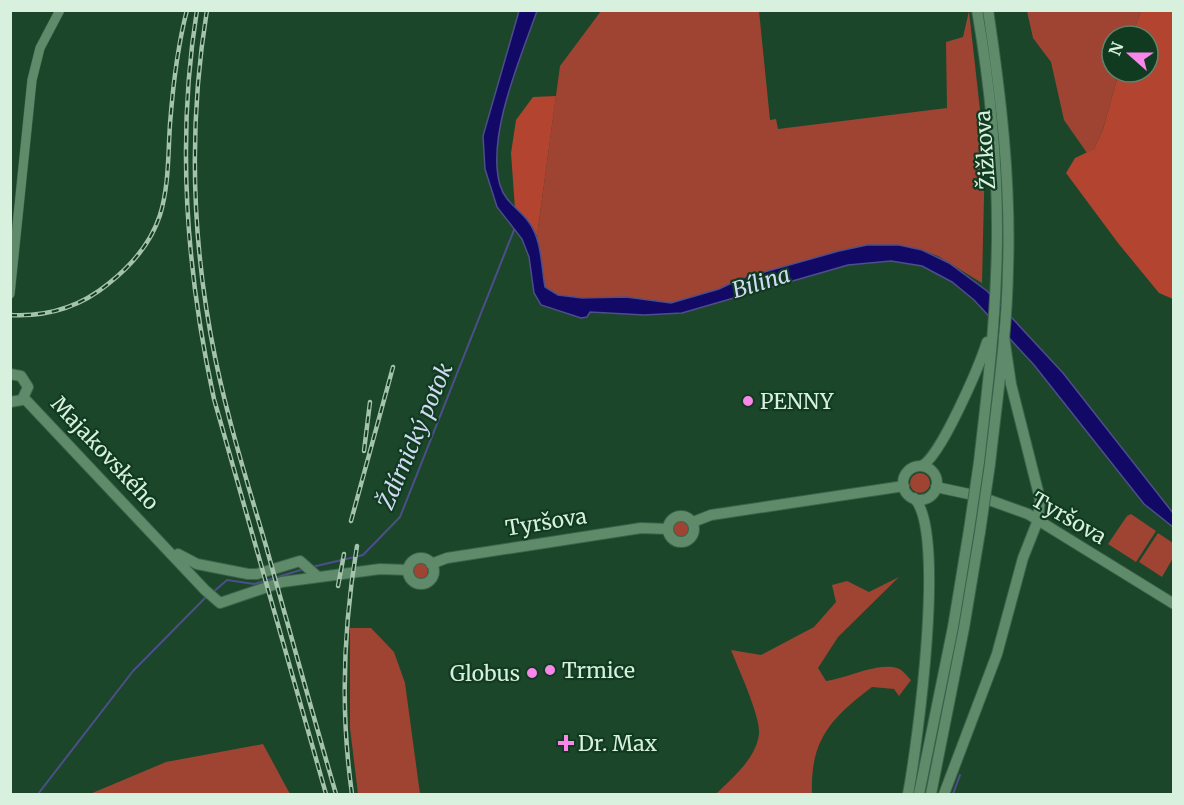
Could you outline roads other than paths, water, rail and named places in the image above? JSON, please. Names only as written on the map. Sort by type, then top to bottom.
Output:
[{"type":"main road","points":[[977,10],[994,145],[997,205],[996,275],[984,463]]},
{"type":"main road","name":"Žižkova","points":[[988,10],[1005,145],[1008,288],[1004,337]]},
{"type":"main road","points":[[908,795],[921,717],[926,650],[928,543],[924,513],[914,498],[907,494],[904,486],[908,471],[921,466],[932,457],[970,386],[993,325]]},
{"type":"main road","points":[[931,795],[962,639],[974,531],[1004,337]]},
{"type":"main road","points":[[944,795],[997,654],[1023,558],[1038,520],[1040,499],[1011,384],[1004,337]]},
{"type":"main road","points":[[10,374],[21,376],[26,381],[27,392],[24,398],[10,402]]},
{"type":"main road","name":"Majakovského","points":[[24,398],[214,599],[220,603],[246,596]]},
{"type":"main road","points":[[914,498],[928,498],[936,487],[934,474],[921,466]]},
{"type":"main road","name":"Tyršova","points":[[693,522],[711,515],[904,486]]},
{"type":"main road","name":"Tyršova","points":[[936,487],[993,501],[1038,520],[1173,604]]},
{"type":"main road","name":"Tyršova","points":[[679,516],[687,517],[693,522],[694,532],[692,538],[683,543],[672,539],[668,529],[671,520],[679,516]]},
{"type":"main road","name":"Tyršova","points":[[431,564],[447,558],[593,534],[641,528],[668,529]]},
{"type":"main road","points":[[919,795],[974,531]]},
{"type":"main road","name":"Majakovského","points":[[157,537],[187,560],[237,573],[257,574],[297,561],[312,570]]},
{"type":"main road","name":"Tyršova","points":[[418,559],[425,559],[431,564],[432,577],[422,584],[411,580],[408,570],[411,563],[418,559]]},
{"type":"main road","name":"Tyršova","points":[[246,596],[312,570],[408,570]]},
{"type":"street","points":[[10,294],[32,80],[40,48],[60,10]]},
{"type":"water","name":"Bílina","points":[[519,11],[537,11],[507,97],[501,121],[497,165],[502,191],[533,228],[540,252],[545,287],[558,295],[582,298],[626,297],[671,303],[719,289],[740,279],[867,245],[899,245],[922,250],[949,263],[987,291],[1063,373],[1173,513],[1173,527],[1144,504],[1034,365],[974,300],[952,282],[922,266],[891,261],[848,265],[682,313],[644,315],[590,312],[587,317],[581,318],[541,305],[534,293],[529,257],[522,239],[497,207],[485,169],[483,136]]},
{"type":"waterway","name":"Ždírnický potok","points":[[312,567],[363,555],[400,517],[514,230]]},
{"type":"waterway","name":"Ždírnický potok","points":[[212,593],[227,580],[254,584],[304,569]]},
{"type":"waterway","name":"Ždírnický potok","points":[[38,794],[133,671],[207,596]]},
{"type":"waterway","points":[[953,794],[960,775]]},
{"type":"railway","points":[[10,315],[50,312],[86,299],[125,270],[151,235],[160,215],[165,193],[174,81],[187,10]]},
{"type":"railway","points":[[197,10],[187,108],[186,157],[191,254],[204,351],[214,399],[326,794]]},
{"type":"railway","points":[[207,10],[197,98],[195,187],[208,319],[233,431],[336,794]]},
{"type":"railway","points":[[351,521],[393,367]]},
{"type":"railway","points":[[364,451],[370,402]]},
{"type":"railway","points":[[352,794],[346,732],[345,670],[346,639],[357,546]]},
{"type":"railway","points":[[338,586],[344,554]]},
{"type":"place","name":"PENNY","points":[[748,401]]},
{"type":"place","name":"Trmice","points":[[550,670]]},
{"type":"place","name":"Globus","points":[[532,673]]},
{"type":"place","name":"Dr. Max","points":[[566,743]]}]
